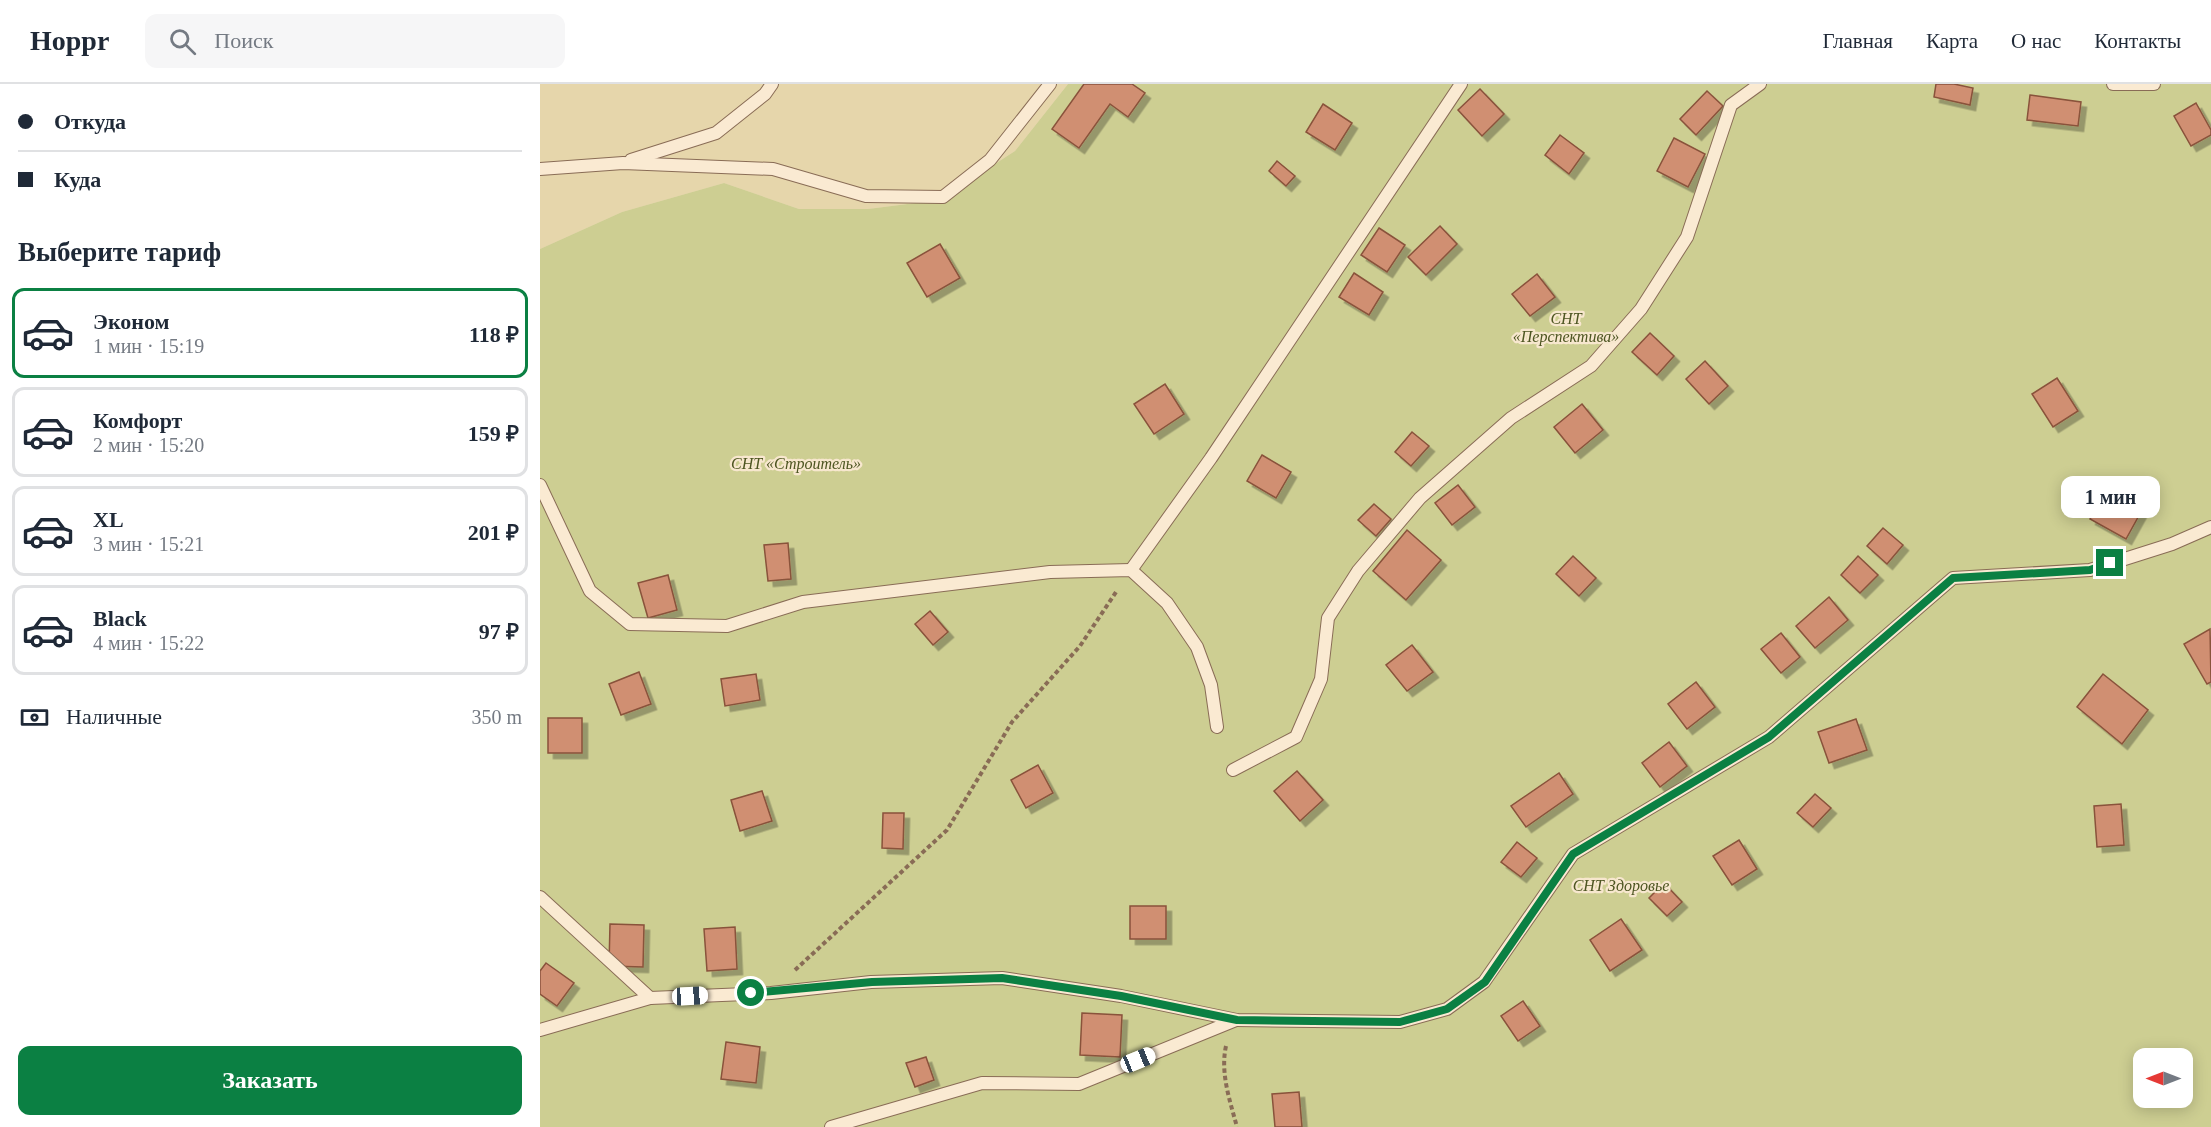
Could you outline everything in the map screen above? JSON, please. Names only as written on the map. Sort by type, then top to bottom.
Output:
[{"type":"lane","points":[[623,163],[716,133],[765,94],[772,84]]},
{"type":"lane","points":[[540,169],[623,163],[773,169],[866,196],[943,197],[990,160],[1050,84]]},
{"type":"lane","points":[[1131,570],[1211,458],[1461,84]]},
{"type":"lane","points":[[1233,770],[1296,737],[1321,679],[1328,618],[1358,571],[1420,498],[1511,418],[1591,366],[1641,309],[1687,237],[1731,105],[1760,84]]},
{"type":"lane","points":[[2113,84],[2154,84]]},
{"type":"lane","points":[[540,485],[590,591],[630,624],[727,626],[803,602],[1050,572],[1131,570],[1167,603],[1197,647],[1211,685],[1217,727]]},
{"type":"lane","points":[[540,1030],[650,998],[771,993],[872,982],[1002,978],[1121,996],[1237,1020],[1400,1022],[1447,1009],[1485,982],[1573,854],[1769,737],[1953,578],[2090,570],[2172,544],[2211,527]]},
{"type":"lane","points":[[540,897],[650,998]]},
{"type":"lane","points":[[831,1127],[982,1083],[1079,1084],[1237,1020]]},
{"type":"path","points":[[771,993],[947,830],[1011,722],[1080,645],[1131,570]]},
{"type":"path","points":[[1237,1020],[1229,1037],[1223,1061],[1237,1127]]},
{"type":"shaded area","points":[[540,84],[1068,84],[1015,151],[939,200],[868,209],[799,209],[724,183],[622,212],[540,249]]},
{"type":"green space","points":[[1068,84],[2211,84],[2211,1127],[540,1127],[540,249],[622,212],[724,183],[799,209],[868,209],[939,200],[1015,151]]},
{"type":"building","points":[[1084,84],[1132,84],[1145,93],[1128,117],[1110,104],[1079,148],[1052,129]]},
{"type":"building","points":[[1936,84],[1954,84],[1973,88],[1970,105],[1934,97]]},
{"type":"building","points":[[1480,89],[1504,114],[1482,136],[1458,110]]},
{"type":"building","points":[[1707,91],[1723,106],[1696,135],[1680,119]]},
{"type":"building","points":[[2030,95],[2081,102],[2078,126],[2027,120]]},
{"type":"building","points":[[2196,103],[2211,130],[2211,135],[2191,146],[2174,116]]},
{"type":"building","points":[[1323,104],[1352,123],[1335,150],[1306,132]]},
{"type":"building","points":[[1560,135],[1584,153],[1569,174],[1545,155]]},
{"type":"building","points":[[1674,138],[1705,154],[1688,187],[1657,171]]},
{"type":"building","points":[[1277,161],[1295,176],[1286,186],[1269,171]]},
{"type":"building","points":[[1440,226],[1457,244],[1426,275],[1408,257]]},
{"type":"building","points":[[1379,228],[1405,245],[1387,272],[1361,255]]},
{"type":"building","points":[[940,244],[960,278],[927,297],[907,263]]},
{"type":"building","points":[[1354,273],[1383,292],[1369,315],[1339,297]]},
{"type":"building","points":[[1537,274],[1555,297],[1530,316],[1512,294]]},
{"type":"building","points":[[1650,333],[1674,356],[1657,375],[1632,352]]},
{"type":"building","points":[[1705,361],[1728,386],[1709,404],[1686,379]]},
{"type":"building","points":[[2057,378],[2078,411],[2053,427],[2032,394]]},
{"type":"building","points":[[1165,384],[1184,414],[1154,434],[1134,404]]},
{"type":"building","points":[[1582,404],[1603,430],[1575,453],[1554,427]]},
{"type":"building","points":[[1412,432],[1429,446],[1411,466],[1395,452]]},
{"type":"building","points":[[1262,455],[1291,472],[1276,498],[1247,481]]},
{"type":"building","points":[[1458,485],[1475,507],[1452,525],[1435,503]]},
{"type":"building","points":[[2107,490],[2142,510],[2126,539],[2090,519]]},
{"type":"building","points":[[1374,504],[1391,519],[1376,536],[1358,520]]},
{"type":"building","points":[[1883,528],[1903,545],[1887,564],[1867,546]]},
{"type":"building","points":[[1407,530],[1441,560],[1406,600],[1373,571]]},
{"type":"building","points":[[788,543],[791,579],[768,581],[764,545]]},
{"type":"building","points":[[1573,556],[1596,578],[1579,596],[1556,574]]},
{"type":"building","points":[[1858,556],[1878,575],[1860,593],[1841,575]]},
{"type":"building","points":[[668,575],[677,610],[648,618],[638,583]]},
{"type":"building","points":[[1829,597],[1848,620],[1815,648],[1796,626]]},
{"type":"building","points":[[930,611],[948,632],[933,645],[915,624]]},
{"type":"building","points":[[2210,629],[2211,682],[2207,684],[2184,644]]},
{"type":"building","points":[[1781,633],[1800,657],[1781,673],[1761,649]]},
{"type":"building","points":[[1412,645],[1433,672],[1407,691],[1386,665]]},
{"type":"building","points":[[639,672],[651,704],[621,715],[609,684]]},
{"type":"building","points":[[756,674],[760,700],[725,706],[721,679]]},
{"type":"building","points":[[2103,674],[2148,710],[2122,744],[2077,707]]},
{"type":"building","points":[[1696,682],[1715,707],[1687,729],[1668,704]]},
{"type":"building","points":[[548,718],[582,718],[582,753],[548,753]]},
{"type":"building","points":[[1856,719],[1867,750],[1829,763],[1818,732]]},
{"type":"building","points":[[1669,742],[1687,766],[1660,787],[1642,763]]},
{"type":"building","points":[[1038,765],[1053,793],[1026,808],[1011,780]]},
{"type":"building","points":[[1297,771],[1323,800],[1300,821],[1274,791]]},
{"type":"building","points":[[1559,773],[1573,794],[1526,827],[1511,806]]},
{"type":"building","points":[[762,791],[772,821],[740,831],[731,800]]},
{"type":"building","points":[[1815,794],[1831,808],[1813,827],[1797,813]]},
{"type":"building","points":[[2121,804],[2124,845],[2097,847],[2094,806]]},
{"type":"building","points":[[883,813],[904,813],[903,849],[882,848]]},
{"type":"building","points":[[1739,840],[1757,869],[1732,885],[1713,856]]},
{"type":"building","points":[[1517,842],[1537,858],[1521,877],[1501,862]]},
{"type":"building","points":[[1664,883],[1682,902],[1667,916],[1649,898]]},
{"type":"building","points":[[1130,906],[1166,906],[1166,939],[1130,939]]},
{"type":"building","points":[[1621,919],[1642,950],[1610,971],[1590,940]]},
{"type":"building","points":[[610,924],[644,925],[643,967],[609,966]]},
{"type":"building","points":[[735,927],[737,969],[707,971],[704,929]]},
{"type":"building","points":[[546,963],[574,983],[557,1006],[540,994],[540,971]]},
{"type":"building","points":[[1523,1001],[1540,1026],[1518,1041],[1501,1016]]},
{"type":"building","points":[[1082,1013],[1122,1015],[1120,1057],[1080,1055]]},
{"type":"building","points":[[726,1042],[760,1047],[756,1083],[721,1079]]},
{"type":"building","points":[[926,1057],[934,1080],[915,1087],[906,1063]]},
{"type":"building","points":[[1299,1092],[1302,1127],[1275,1127],[1272,1094]]},
{"type":"route","points":[[751,993],[771,993],[872,982],[1002,978],[1121,996],[1237,1020],[1400,1022],[1447,1009],[1485,982],[1573,854],[1769,737],[1953,578],[2090,570],[2110,563]]},
{"type":"park label","name":"СНТ «Перспектива»","points":[[1566,327]]},
{"type":"park label","name":"СНТ «Строитель»","points":[[796,463]]},
{"type":"park label","name":"СНТ Здоровье","points":[[1621,885]]}]
